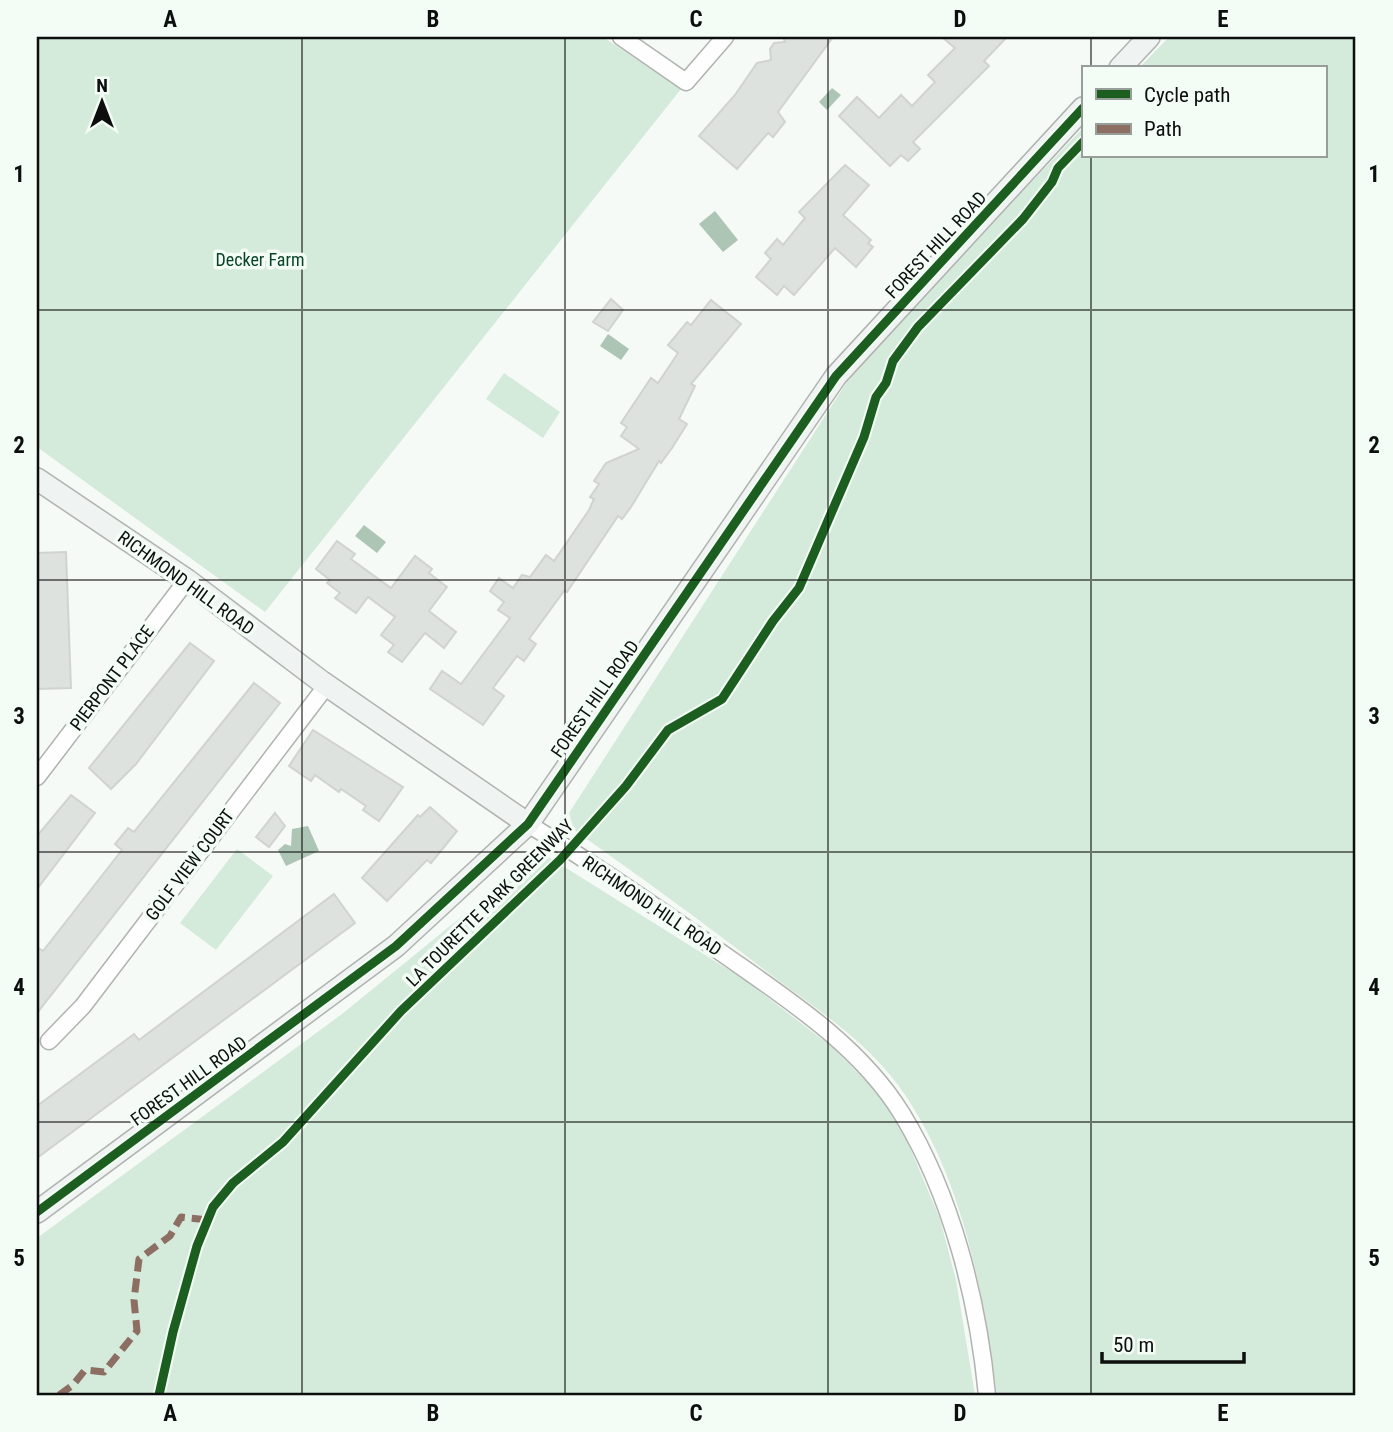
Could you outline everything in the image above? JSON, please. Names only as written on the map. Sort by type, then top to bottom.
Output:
[{"type":"street","points":[[621,37],[686,82],[725,37]]},
{"type":"street","points":[[1122,66],[1149,37]]},
{"type":"street","name":"FOREST HILL ROAD","points":[[37,1212],[396,946],[528,824],[836,376],[1082,109]]},
{"type":"street","name":"RICHMOND HILL ROAD","points":[[37,479],[187,580],[327,685],[775,991],[828,1032],[869,1072],[901,1113],[927,1164],[948,1218],[976,1319],[987,1395]]},
{"type":"street","name":"PIERPONT PLACE","points":[[37,777],[187,580]]},
{"type":"street","name":"GOLF VIEW COURT","points":[[49,1041],[83,1006],[327,685]]},
{"type":"green space","name":"Decker Farm","points":[[37,37],[603,37],[681,89],[265,612],[37,447]]},
{"type":"green space","points":[[1169,37],[1356,37],[1356,1395],[997,1395],[985,1315],[954,1194],[920,1119],[898,1085],[869,1052],[836,1024],[574,830],[569,813],[845,385],[888,332],[1082,129],[1082,158],[1326,158],[1326,66],[1141,66]]},
{"type":"green space","points":[[504,373],[560,412],[543,438],[486,399]]},
{"type":"green space","points":[[237,849],[273,876],[216,950],[180,923]]},
{"type":"green space","points":[[547,856],[745,980],[832,1047],[881,1096],[908,1143],[940,1219],[956,1280],[975,1395],[37,1395],[37,1238],[342,1014],[536,857]]},
{"type":"shaded area","points":[[832,88],[841,95],[827,110],[819,102]]},
{"type":"shaded area","points":[[715,211],[738,240],[723,252],[699,224]]},
{"type":"shaded area","points":[[608,334],[629,349],[621,360],[600,346]]},
{"type":"shaded area","points":[[364,525],[386,542],[377,553],[355,536]]},
{"type":"shaded area","points":[[308,826],[319,851],[286,866],[278,850],[285,844],[291,846],[292,829]]},
{"type":"building","points":[[783,37],[833,37],[778,112],[785,122],[773,137],[768,133],[737,169],[699,136],[735,95],[757,63],[771,60],[770,49],[774,43],[785,42]]},
{"type":"building","points":[[942,37],[1007,37],[984,61],[989,66],[913,142],[920,149],[908,161],[901,155],[890,166],[839,116],[857,97],[879,118],[901,95],[912,106],[935,82],[928,75],[955,48]]},
{"type":"building","points":[[845,165],[869,185],[843,215],[871,240],[868,243],[873,247],[856,267],[835,248],[794,295],[784,286],[777,295],[756,277],[771,259],[765,253],[777,239],[783,245],[805,218],[799,212]]},
{"type":"building","points":[[611,299],[623,310],[608,331],[593,322]]},
{"type":"building","points":[[711,300],[741,324],[691,384],[695,386],[679,419],[687,424],[672,448],[661,463],[659,461],[631,507],[622,519],[618,516],[567,592],[564,591],[529,639],[536,644],[524,661],[517,656],[493,688],[504,696],[483,725],[430,689],[442,671],[461,684],[510,618],[498,610],[504,602],[490,591],[499,578],[513,588],[522,575],[530,577],[546,555],[554,561],[589,510],[594,499],[590,497],[599,484],[594,481],[606,463],[639,449],[621,436],[627,427],[621,423],[651,378],[658,383],[678,353],[668,345],[687,322],[691,325]]},
{"type":"building","points":[[337,541],[355,554],[351,559],[391,588],[415,556],[432,569],[429,573],[447,587],[429,611],[456,632],[444,648],[425,633],[402,662],[388,652],[394,645],[381,635],[395,617],[368,597],[356,613],[335,598],[340,593],[327,583],[330,580],[316,569]]},
{"type":"building","points":[[66,552],[71,688],[37,689],[37,553]]},
{"type":"building","points":[[190,643],[214,661],[136,764],[111,789],[89,768]]},
{"type":"building","points":[[254,683],[280,703],[37,1013],[37,947],[43,951],[122,850],[115,844],[128,828],[134,832]]},
{"type":"building","points":[[313,730],[403,787],[379,821],[363,810],[366,806],[341,789],[339,792],[315,775],[311,781],[289,766]]},
{"type":"building","points":[[71,795],[95,813],[37,889],[37,836]]},
{"type":"building","points":[[430,807],[457,831],[431,863],[427,860],[387,901],[362,878],[418,815],[420,817]]},
{"type":"building","points":[[275,813],[285,826],[269,847],[256,837]]},
{"type":"building","points":[[334,894],[355,923],[37,1158],[37,1106],[134,1034],[139,1040]]},
{"type":"marked path","points":[[59,1395],[73,1385],[85,1370],[104,1372],[137,1331],[134,1300],[139,1259],[170,1236],[181,1217],[207,1220]]},
{"type":"cycle path","points":[[37,1212],[396,946],[528,824],[836,376],[1082,109]]},
{"type":"cycle path","name":"LA TOURETTE PARK GREENWAY","points":[[159,1395],[197,1246],[213,1207],[233,1183],[283,1142],[401,1011],[560,860],[626,786],[668,730],[722,699],[773,621],[799,588],[864,437],[876,397],[886,383],[893,361],[918,327],[1023,219],[1052,182],[1058,168],[1082,143]]}]
